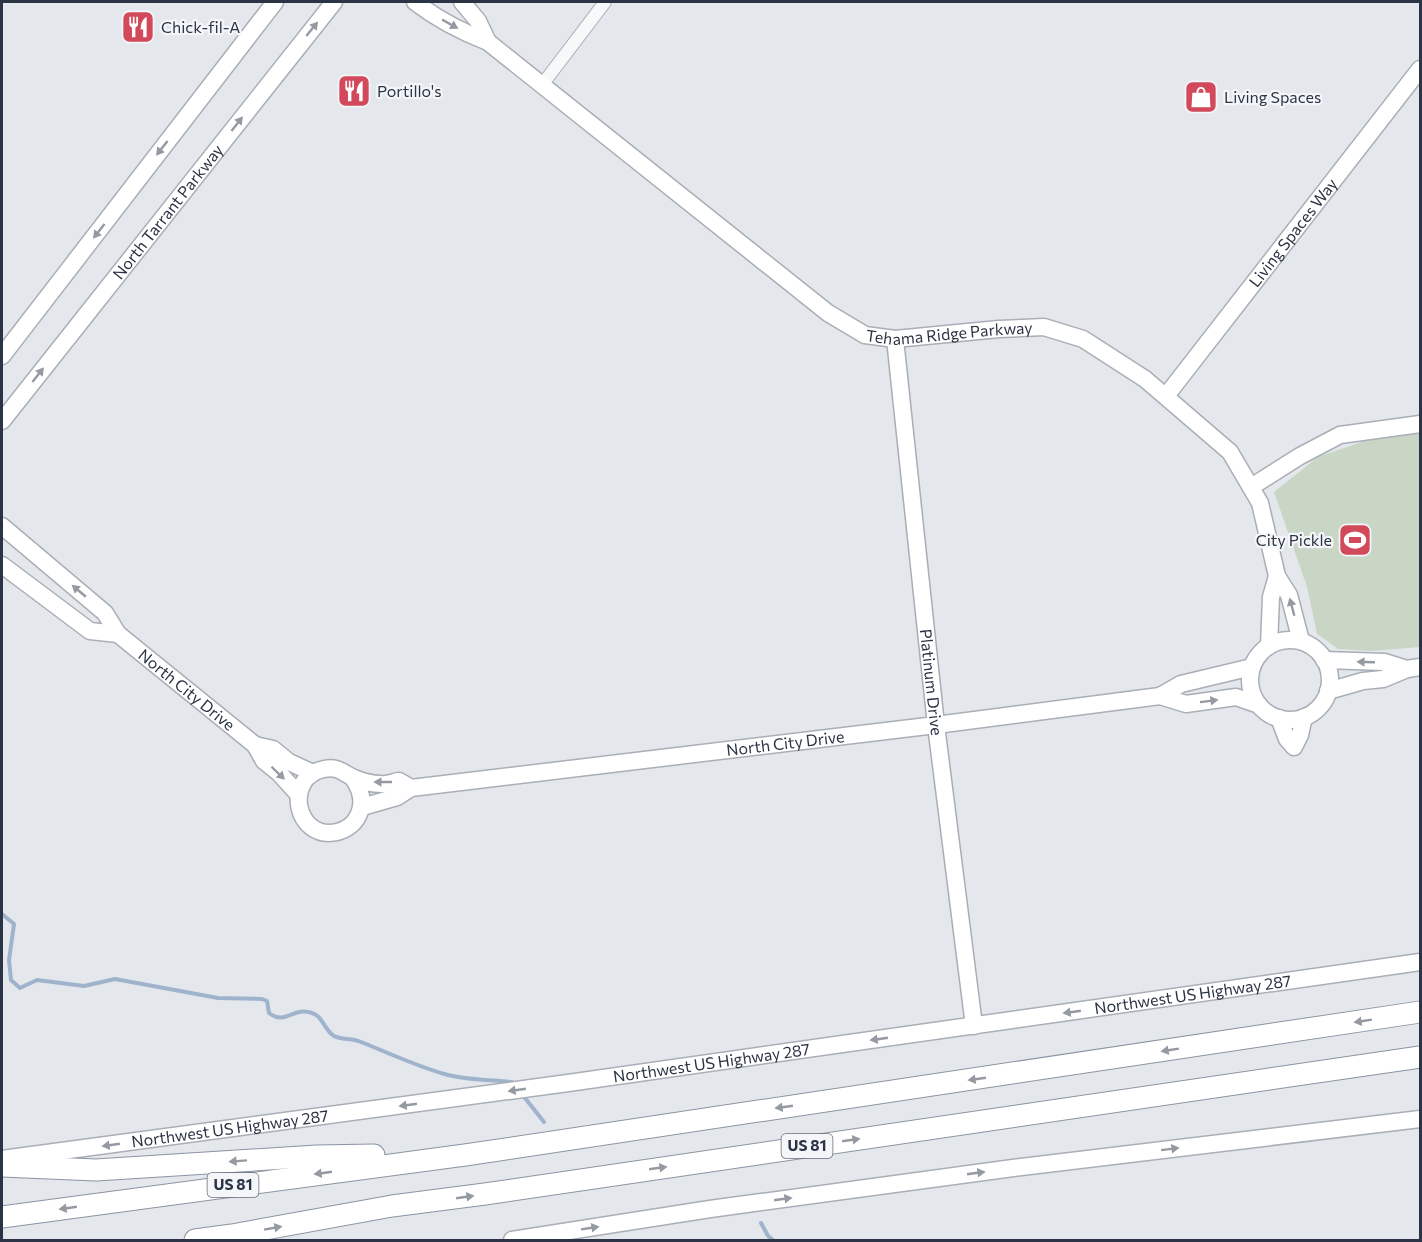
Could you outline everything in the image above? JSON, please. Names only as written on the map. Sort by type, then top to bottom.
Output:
[{"type":"highway","name":"US 81","points":[[2,1217],[465,1155],[1420,1012]]},
{"type":"highway","name":"US 81","points":[[195,1240],[392,1206],[1420,1057]]},
{"type":"highway","points":[[2,1166],[96,1170],[317,1156],[465,1155]]},
{"type":"highway","points":[[209,1240],[232,1235]]},
{"type":"street","points":[[2,356],[275,2]]},
{"type":"street","name":"North Tarrant Parkway","points":[[2,421],[334,2]]},
{"type":"street","name":"Tehama Ridge Parkway","points":[[416,2],[430,13],[469,35],[488,42],[828,313],[865,335],[896,339],[1044,327],[1083,339],[1145,379],[1230,452],[1251,487],[1260,503],[1276,576],[1289,595],[1301,641]]},
{"type":"street","name":"Tehama Ridge Parkway","points":[[462,2],[478,21],[488,42]]},
{"type":"street","points":[[542,85],[605,2]]},
{"type":"street","name":"Living Spaces Way","points":[[1166,396],[1420,69]]},
{"type":"street","name":"Platinum Drive","points":[[896,339],[936,725],[974,1026]]},
{"type":"street","points":[[1251,487],[1300,456],[1340,435],[1420,424]]},
{"type":"street","name":"North City Drive","points":[[2,526],[105,613],[118,634],[255,746],[264,760],[299,795]]},
{"type":"street","points":[[2,565],[90,631],[118,634]]},
{"type":"street","name":"Tehama Ridge Parkway","points":[[1269,646],[1271,597],[1276,576]]},
{"type":"street","points":[[1279,641],[1301,641],[1321,655],[1328,666],[1330,678],[1328,691],[1323,702],[1315,711],[1292,720],[1279,718],[1268,713],[1259,705],[1252,693],[1250,680],[1252,667],[1259,655],[1269,646],[1279,641]]},
{"type":"street","points":[[1324,660],[1385,662],[1414,668]]},
{"type":"street","name":"North City Drive","points":[[362,807],[398,798],[411,788],[1160,696],[1181,684],[1252,667]]},
{"type":"street","points":[[1328,691],[1363,681],[1383,679],[1414,668]]},
{"type":"street","name":"North City Drive","points":[[1160,696],[1186,704],[1236,697],[1259,705]]},
{"type":"street","points":[[1279,718],[1287,739],[1294,747],[1300,735],[1304,717]]},
{"type":"street","name":"North City Drive","points":[[255,746],[273,749],[289,762],[313,773]]},
{"type":"street","points":[[323,769],[344,771],[352,777],[359,786],[362,807],[358,817],[351,825],[342,831],[321,832],[304,820],[299,811],[299,795],[305,780],[313,773],[323,769]]},
{"type":"street","name":"North City Drive","points":[[352,777],[382,785],[399,781],[411,788]]},
{"type":"street","name":"Northwest US Highway 287","points":[[2,1159],[568,1083],[1420,962]]},
{"type":"street","points":[[512,1240],[710,1209],[1013,1168],[1420,1119]]},
{"type":"green space","name":"City Pickle","points":[[1420,432],[1420,647],[1371,651],[1338,649],[1317,634],[1307,587],[1274,492],[1318,457],[1373,438]]},
{"type":"waterway","points":[[2,914],[14,924],[9,960],[11,980],[20,988],[37,980],[84,986],[115,979],[218,998],[262,999],[267,1001],[269,1013],[275,1016],[280,1018],[300,1012],[312,1013],[319,1017],[334,1036],[358,1041],[426,1068],[456,1077],[512,1082],[515,1085]]},
{"type":"waterway","points":[[521,1093],[544,1122]]},
{"type":"waterway","points":[[761,1223],[773,1240]]},
{"type":"place","name":"Chick-fil-A","points":[[138,27]]},
{"type":"place","name":"Portillo's","points":[[354,91]]},
{"type":"place","name":"Living Spaces","points":[[1201,97]]},
{"type":"place","name":"City Pickle","points":[[1355,540]]}]
